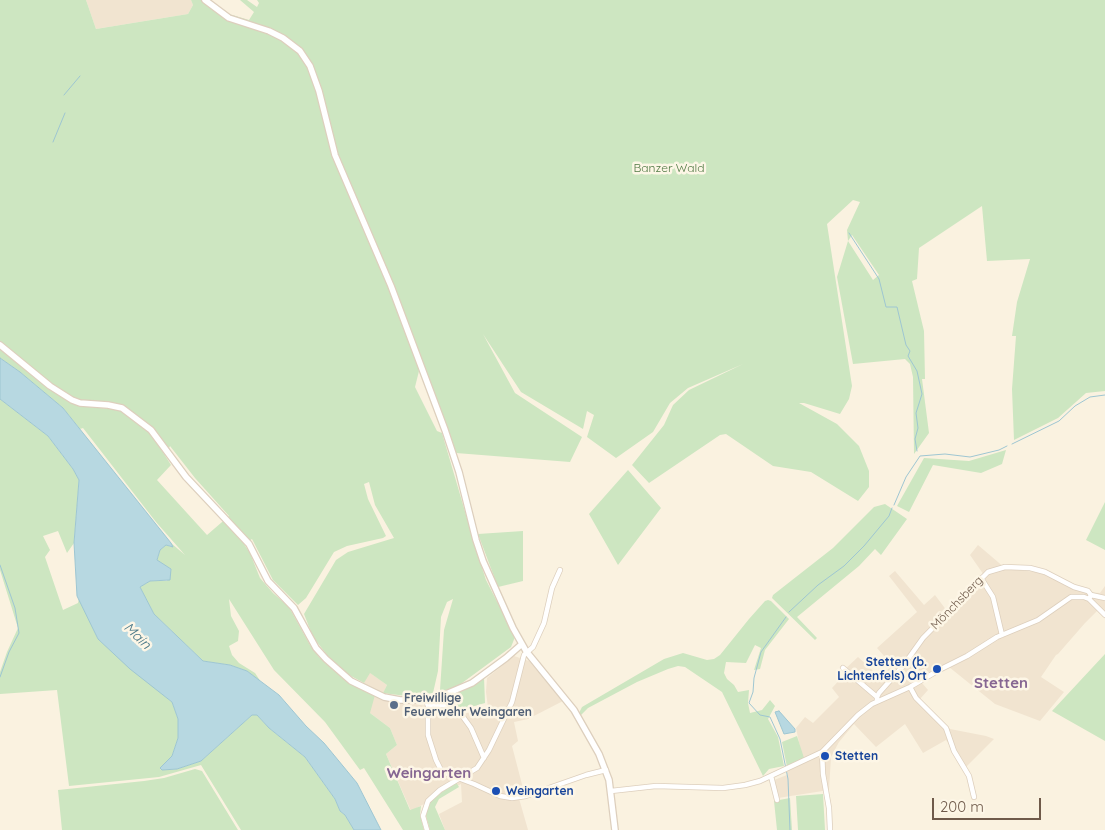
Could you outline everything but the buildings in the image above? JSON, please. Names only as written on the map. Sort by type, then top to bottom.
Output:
[{"type":"street","points":[[205,0],[230,18],[269,31],[283,38],[300,51],[310,66],[319,91],[335,155],[394,295],[445,430],[459,472],[483,561],[510,622],[522,644],[574,710],[592,739],[606,770],[611,791],[615,830]]},
{"type":"street","points":[[0,345],[50,386],[72,400],[80,403],[122,408],[151,430],[186,478],[249,544],[268,581],[294,608],[316,648],[341,674],[359,686],[392,699],[446,705],[458,710],[471,728],[484,758]]},
{"type":"street","name":"Mönchsberg","points":[[877,699],[923,638],[988,572],[1005,566],[1030,568],[1045,572],[1074,587],[1088,591],[1090,597]]},
{"type":"street","points":[[427,830],[423,816],[428,801],[440,790],[477,768],[509,710],[522,660],[536,642],[544,623],[552,588],[560,570]]},
{"type":"street","points":[[981,578],[993,597],[1002,634]]},
{"type":"street","points":[[611,791],[656,786],[723,788],[745,785],[771,776],[822,752],[858,715],[877,699],[910,688],[1002,634],[1028,626],[1072,597],[1105,598]]},
{"type":"street","points":[[1090,597],[1105,615]]},
{"type":"street","points":[[427,703],[472,683],[522,644]]},
{"type":"street","points":[[843,668],[877,699]]},
{"type":"street","points":[[910,688],[916,698],[946,728],[954,751],[969,776],[974,797]]},
{"type":"street","points":[[427,703],[428,735],[441,770],[506,798],[521,797],[606,770]]},
{"type":"street","points":[[822,752],[830,830]]},
{"type":"street","points":[[771,776],[777,800]]},
{"type":"shaded area","points":[[86,0],[191,0],[193,5],[188,14],[96,29]]},
{"type":"shaded area","points":[[978,545],[1005,568],[1043,573],[1087,592],[1100,593],[1105,586],[1105,612],[1100,608],[1085,623],[1056,655],[1041,677],[1064,692],[1040,721],[995,704],[949,667],[922,683],[928,690],[920,699],[950,729],[994,739],[965,768],[946,740],[923,753],[905,724],[876,747],[854,724],[839,742],[831,757],[829,790],[778,798],[774,780],[787,775],[787,767],[801,752],[796,728],[805,717],[813,723],[839,697],[832,688],[846,673],[843,671],[858,657],[881,678],[892,665],[877,648],[917,612],[889,576],[895,571],[924,605],[935,595],[950,615],[986,578],[970,555]]},
{"type":"shaded area","points":[[514,656],[529,661],[563,701],[528,719],[514,722],[518,741],[512,746],[524,792],[518,795],[528,830],[445,830],[439,814],[462,802],[461,784],[411,811],[386,754],[397,745],[390,728],[370,713],[361,689],[369,672],[387,685],[381,698],[432,707],[450,708],[460,715],[488,707],[487,678]]},
{"type":"green space","points":[[0,0],[86,0],[96,29],[188,14],[193,5],[191,0],[201,0],[228,20],[275,36],[298,51],[308,66],[353,204],[393,298],[414,354],[419,371],[415,387],[437,431],[442,433],[486,580],[515,637],[511,647],[458,686],[443,691],[440,690],[444,630],[453,599],[447,602],[441,617],[438,671],[433,693],[422,696],[383,693],[387,685],[370,673],[364,683],[349,675],[331,660],[313,637],[304,614],[336,560],[348,552],[394,538],[375,505],[369,482],[364,484],[368,499],[386,536],[347,546],[334,552],[306,598],[298,605],[273,580],[252,539],[244,544],[250,553],[260,578],[289,607],[310,645],[319,657],[347,682],[375,695],[370,713],[390,728],[397,745],[386,754],[410,810],[421,806],[420,815],[424,830],[403,830],[364,768],[360,770],[325,722],[274,670],[229,599],[231,616],[239,631],[238,641],[229,646],[232,655],[239,663],[255,673],[261,682],[247,671],[230,665],[203,661],[154,614],[140,587],[150,581],[167,581],[171,569],[157,561],[160,550],[166,545],[172,547],[171,543],[185,555],[156,522],[83,428],[80,429],[63,408],[0,358],[0,348],[56,393],[78,406],[122,410],[151,433],[171,465],[157,480],[207,535],[229,516],[195,478],[170,446],[169,448],[153,428],[139,417],[123,406],[74,398],[50,383],[0,343]]},
{"type":"green space","name":"Banzer Wald","points":[[207,0],[210,0],[229,14],[249,20],[254,12],[240,0],[247,0],[257,7],[259,3],[257,0],[1105,0],[1105,391],[1086,393],[1058,418],[1014,440],[1012,389],[1016,336],[1012,336],[1017,302],[1030,259],[987,261],[982,206],[919,248],[917,279],[912,281],[924,331],[925,379],[922,379],[929,433],[914,454],[913,377],[910,364],[905,359],[853,364],[837,277],[848,241],[847,230],[860,202],[853,200],[827,224],[852,386],[849,399],[840,414],[799,403],[837,424],[859,446],[869,471],[869,487],[858,501],[811,472],[773,466],[726,434],[720,435],[649,483],[632,465],[664,425],[673,405],[689,390],[743,364],[688,388],[670,403],[653,432],[616,458],[587,437],[594,415],[587,411],[583,429],[521,392],[483,334],[515,393],[582,437],[570,462],[456,453],[411,335],[334,145],[317,75],[310,60],[297,46],[271,29],[229,15]],"holes":[[[852,235],[879,275],[873,280],[848,241]]]},
{"type":"green space","points":[[0,399],[48,436],[79,480],[74,543],[67,553],[58,531],[43,536],[50,550],[45,557],[63,610],[78,603],[79,598],[98,639],[172,702],[178,719],[178,738],[172,756],[160,768],[161,770],[177,769],[201,761],[252,715],[257,715],[269,728],[305,757],[335,799],[340,811],[345,815],[354,830],[241,830],[201,765],[159,777],[69,786],[57,690],[0,694],[0,672],[18,628],[0,570]]},
{"type":"green space","points":[[1006,450],[1002,464],[981,473],[933,465],[909,512],[897,506],[924,458],[969,461]]},
{"type":"green space","points":[[628,470],[661,508],[618,565],[589,514]]},
{"type":"green space","points":[[1105,502],[1105,550],[1086,540]]},
{"type":"green space","points":[[885,504],[907,519],[881,555],[875,549],[859,566],[797,617],[817,638],[815,640],[772,598],[773,595],[833,548],[874,507]]},
{"type":"green space","points":[[523,531],[523,581],[498,587],[478,534]]},
{"type":"green space","points":[[768,600],[789,619],[765,650],[760,669],[754,670],[761,648],[755,645],[746,663],[726,662],[724,673],[738,692],[749,690],[748,703],[750,713],[762,710],[770,700],[775,706],[768,719],[778,737],[784,766],[769,769],[763,776],[722,692],[685,667],[678,666],[668,669],[637,682],[588,708],[581,715],[579,713],[582,707],[664,659],[683,653],[707,660],[714,659],[720,655],[749,619]]},
{"type":"green space","points":[[1105,654],[1105,741],[1052,711]]},
{"type":"green space","points":[[484,677],[485,703],[461,710],[453,704],[433,703],[434,700],[454,694],[477,683]]},
{"type":"green space","points":[[797,736],[804,758],[787,767],[782,742]]},
{"type":"green space","points":[[195,769],[202,771],[238,830],[62,830],[58,790],[164,778]]},
{"type":"green space","points":[[456,782],[459,787],[439,799],[435,807],[445,830],[430,830],[426,816],[429,802]]},
{"type":"green space","points":[[823,794],[825,830],[798,830],[796,796]]},
{"type":"green space","points":[[790,798],[792,830],[777,830],[774,801]]},
{"type":"water","name":"Main","points":[[0,358],[63,408],[171,543],[173,547],[166,545],[160,550],[157,560],[171,569],[170,580],[150,581],[140,587],[154,614],[203,661],[230,665],[247,671],[279,695],[306,726],[324,743],[357,783],[381,830],[354,830],[345,815],[340,811],[335,799],[305,757],[269,728],[257,715],[252,715],[201,761],[177,769],[162,770],[160,768],[172,756],[178,738],[178,719],[172,702],[130,669],[98,639],[77,596],[74,543],[79,480],[48,436],[0,399]]},
{"type":"water","points":[[779,711],[795,729],[795,732],[784,734],[775,712]]},
{"type":"waterway","points":[[64,95],[80,76]]},
{"type":"waterway","points":[[53,142],[65,113]]},
{"type":"waterway","points":[[849,233],[879,279],[886,307],[897,307],[906,345],[910,351],[908,356],[917,371],[922,394],[916,413],[918,428],[915,439],[917,451]]},
{"type":"waterway","points":[[1012,444],[1059,421],[1075,406],[1090,397],[1105,395]]},
{"type":"waterway","points":[[894,505],[906,477],[920,456],[945,454],[970,457],[999,450],[1007,446]]},
{"type":"waterway","points":[[789,612],[818,585],[844,566],[864,546],[889,516],[892,508]]},
{"type":"waterway","points":[[0,565],[15,608],[19,633],[9,652],[0,677]]},
{"type":"waterway","points":[[786,617],[761,652],[749,703],[760,715],[770,717],[780,739],[788,779],[790,830]]},
{"type":"place","name":"Stetten (b. Lichtenfels) Ort","points":[[937,669]]},
{"type":"place","name":"Freiwillige Feuerwehr Weingaren","points":[[394,705]]},
{"type":"place","name":"Stetten","points":[[825,756]]},
{"type":"place","name":"Weingarten","points":[[496,791]]},
{"type":"district","name":"Stetten","points":[[1001,683]]},
{"type":"district","name":"Weingarten","points":[[429,773]]}]
